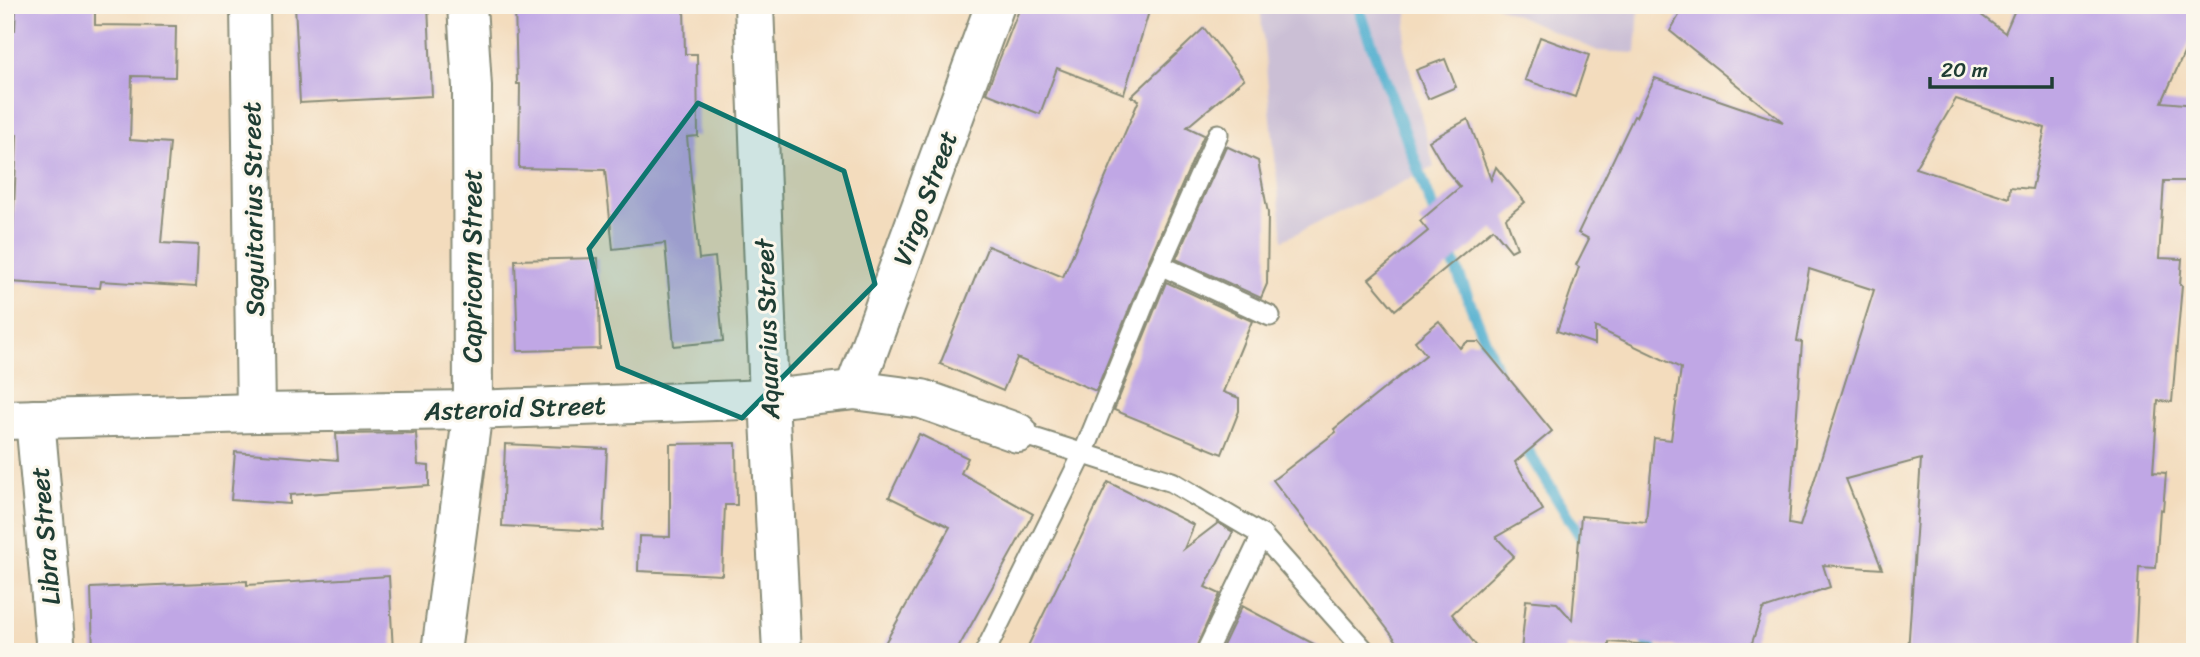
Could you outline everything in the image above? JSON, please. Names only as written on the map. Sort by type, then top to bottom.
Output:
[{"type":"street","name":"Saguitarius Street","points":[[250,5],[256,413]]},
{"type":"street","name":"Capricorn Street","points":[[441,652],[472,410],[472,87],[467,5]]},
{"type":"street","name":"Aquarius Street","points":[[754,5],[782,652]]},
{"type":"street","name":"Virgo Street","points":[[853,390],[995,5]]},
{"type":"street","name":"Asteroid Street","points":[[20,420],[472,410],[769,399],[853,390],[922,398],[1018,433]]},
{"type":"street","name":"Libra Street","points":[[20,420],[56,652]]},
{"type":"lane","points":[[985,652],[1083,454],[1160,265],[1218,134]]},
{"type":"lane","points":[[1160,265],[1270,316]]},
{"type":"lane","points":[[1018,433],[1172,482],[1262,535],[1366,652]]},
{"type":"lane","points":[[1206,652],[1262,535]]},
{"type":"highlighted area","points":[[698,103],[844,171],[875,284],[742,418],[618,367],[589,249]]},
{"type":"shaded area","points":[[1260,5],[1408,5],[1404,47],[1434,167],[1283,240]]},
{"type":"shaded area","points":[[1494,5],[1639,5],[1636,53],[1598,51]]},
{"type":"building","points":[[16,5],[95,5],[95,25],[176,26],[175,77],[132,76],[130,140],[170,143],[161,243],[198,245],[196,287],[101,281],[100,288],[11,282],[17,135],[5,134],[5,29],[15,30]]},
{"type":"building","points":[[295,5],[428,5],[432,96],[300,103]]},
{"type":"building","points":[[515,5],[684,5],[685,54],[697,54],[698,136],[687,137],[699,259],[715,257],[723,341],[674,346],[665,243],[613,249],[605,170],[519,168],[520,84],[517,84]]},
{"type":"building","points":[[1021,5],[1151,5],[1124,94],[1057,68],[1040,114],[986,93]]},
{"type":"building","points":[[1685,5],[1968,5],[2005,33],[2017,5],[2195,5],[2195,29],[2162,102],[2195,105],[2195,122],[2191,181],[2164,181],[2159,258],[2182,259],[2182,285],[2172,402],[2158,401],[2153,472],[2166,473],[2163,510],[2160,509],[2156,568],[2139,567],[2135,652],[1908,652],[1921,459],[1846,479],[1882,569],[1823,565],[1830,587],[1763,609],[1749,652],[1712,652],[1713,649],[1609,642],[1609,649],[1566,646],[1565,652],[1521,652],[1526,600],[1557,603],[1572,620],[1581,516],[1646,522],[1654,438],[1671,440],[1681,368],[1595,327],[1595,344],[1557,331],[1579,267],[1576,265],[1589,239],[1578,233],[1634,116],[1636,117],[1655,78],[1783,122],[1670,31]],"holes":[[[1956,99],[2045,128],[2032,189],[2010,187],[2009,198],[1915,168]],[[1809,269],[1874,290],[1800,526],[1789,524],[1802,342],[1797,341]]]},
{"type":"building","points":[[1204,28],[1244,79],[1187,127],[1204,135],[1096,391],[1017,358],[1003,391],[940,364],[988,246],[1063,277],[1139,100],[1131,97]]},
{"type":"building","points":[[1540,37],[1589,55],[1575,97],[1525,80]]},
{"type":"building","points":[[1445,59],[1456,87],[1428,99],[1416,70]]},
{"type":"building","points":[[1468,119],[1491,180],[1496,167],[1525,202],[1506,218],[1517,248],[1511,251],[1493,229],[1395,310],[1369,279],[1428,231],[1420,221],[1460,187],[1445,169],[1429,141]]},
{"type":"building","points":[[1226,146],[1258,161],[1268,213],[1267,284],[1261,298],[1176,259]]},
{"type":"building","points":[[598,258],[600,349],[518,351],[515,260]]},
{"type":"building","points":[[1166,282],[1252,321],[1223,392],[1239,398],[1239,411],[1222,454],[1114,410]]},
{"type":"building","points":[[1439,321],[1460,348],[1467,342],[1479,342],[1552,431],[1515,462],[1543,510],[1496,537],[1514,556],[1452,614],[1481,652],[1405,652],[1273,480],[1336,432],[1334,429],[1426,355],[1415,341]]},
{"type":"building","points":[[416,433],[418,465],[429,466],[429,486],[290,495],[290,504],[231,500],[235,452],[338,460],[336,434]]},
{"type":"building","points":[[919,434],[968,458],[961,473],[1033,514],[956,652],[880,652],[950,527],[889,497]]},
{"type":"building","points":[[736,443],[737,505],[725,505],[722,575],[638,571],[639,536],[670,537],[670,444]]},
{"type":"building","points":[[505,444],[607,449],[603,531],[502,526]]},
{"type":"building","points":[[1108,482],[1194,525],[1184,549],[1218,523],[1233,532],[1205,587],[1220,594],[1194,652],[1025,652]]},
{"type":"building","points":[[389,576],[393,652],[93,652],[91,588],[247,581],[247,585]]},
{"type":"building","points":[[1242,606],[1329,652],[1220,652]]},
{"type":"waterway","points":[[1357,5],[1439,225]]},
{"type":"waterway","points":[[1448,248],[1497,371]]},
{"type":"waterway","points":[[1523,437],[1530,455],[1588,548]]},
{"type":"waterway","points":[[1640,631],[1653,652]]}]
